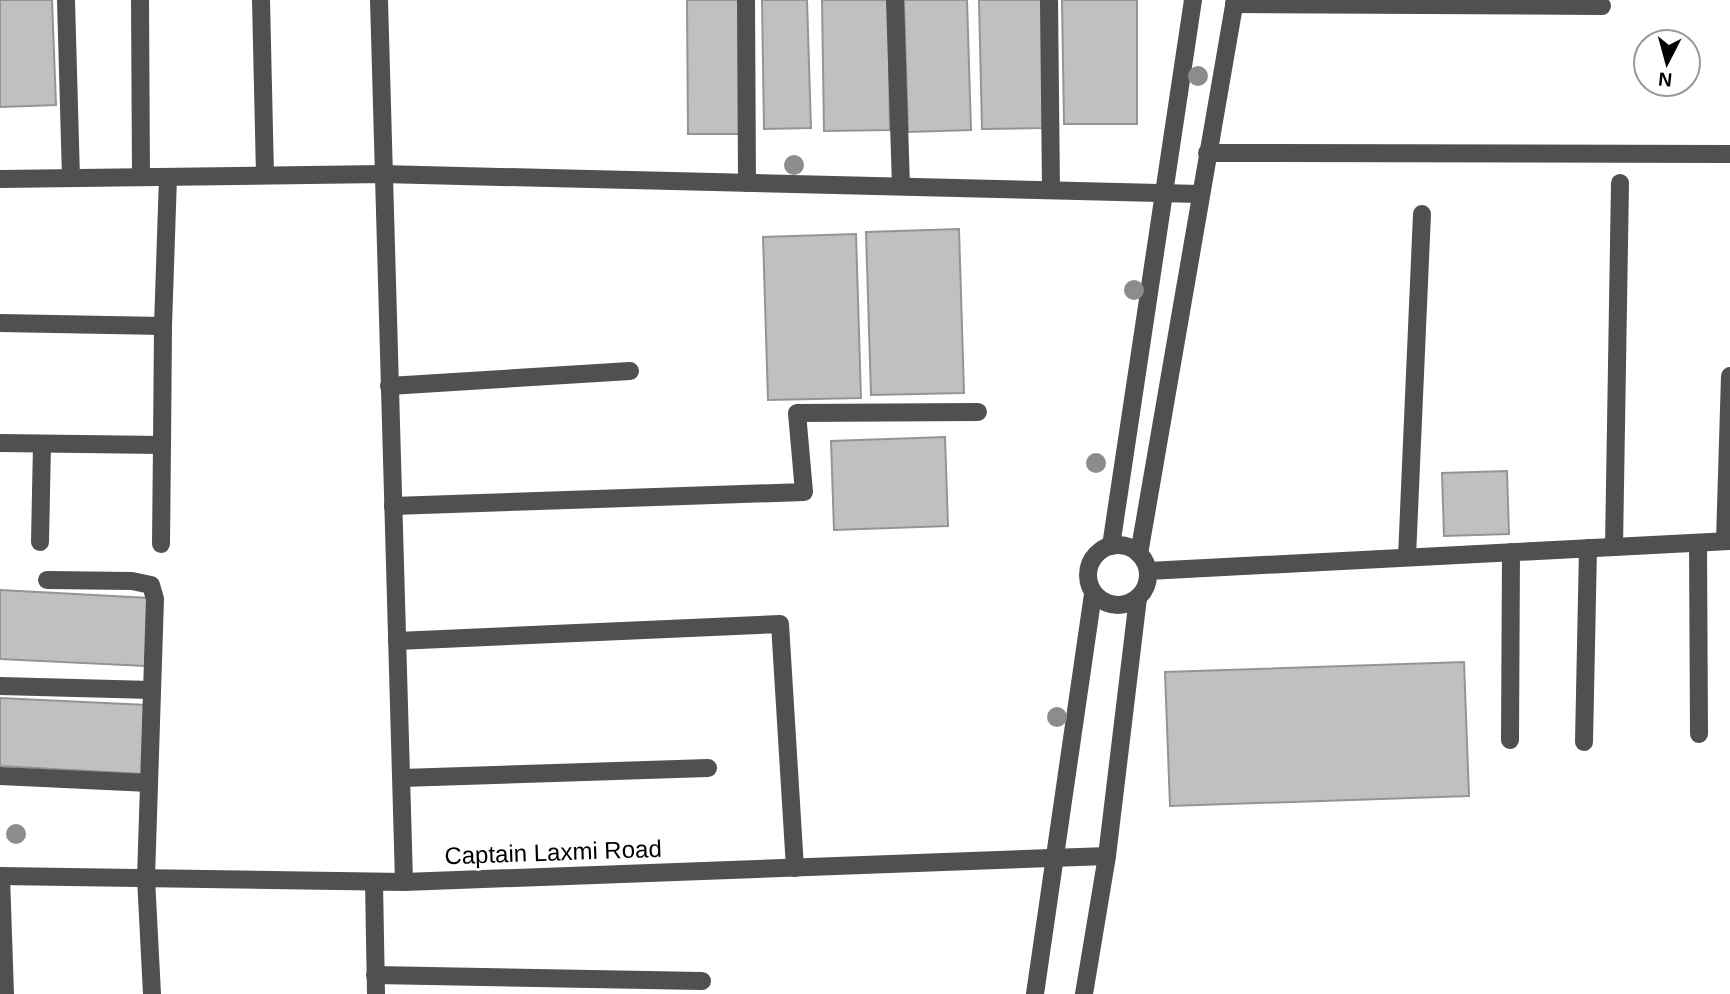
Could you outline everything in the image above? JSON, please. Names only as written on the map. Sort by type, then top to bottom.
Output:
[{"type":"street","points":[[66,0],[71,178]]},
{"type":"street","points":[[140,0],[141,177]]},
{"type":"street","points":[[261,0],[265,176]]},
{"type":"street","points":[[379,0],[404,882]]},
{"type":"street","points":[[746,0],[747,183]]},
{"type":"street","points":[[895,0],[901,186]]},
{"type":"street","points":[[1049,0],[1051,190]]},
{"type":"street","points":[[1111,546],[1162,192],[1194,0]]},
{"type":"street","points":[[1139,554],[1235,2],[1602,6]]},
{"type":"street","points":[[1207,153],[1730,154]]},
{"type":"street","points":[[0,179],[382,174],[1200,194]]},
{"type":"street","points":[[161,544],[163,326],[168,177]]},
{"type":"street","points":[[1614,547],[1620,183]]},
{"type":"street","points":[[1407,557],[1422,214]]},
{"type":"street","points":[[0,323],[163,326]]},
{"type":"street","points":[[389,386],[630,371]]},
{"type":"street","points":[[1148,571],[1727,541],[1730,376]]},
{"type":"street","points":[[393,506],[804,492],[797,413],[978,412]]},
{"type":"street","points":[[0,443],[162,445]]},
{"type":"street","points":[[40,542],[42,444]]},
{"type":"street","points":[[1698,543],[1699,734]]},
{"type":"street","points":[[1111,546],[1130,548],[1139,554],[1148,571],[1145,590],[1138,598],[1120,606],[1110,605],[1094,594],[1088,585],[1089,565],[1094,556],[1111,546]]},
{"type":"street","points":[[1584,742],[1588,548]]},
{"type":"street","points":[[1510,740],[1511,552]]},
{"type":"street","points":[[47,580],[132,581],[151,585],[155,599],[146,878],[152,994]]},
{"type":"street","points":[[1035,994],[1094,594]]},
{"type":"street","points":[[1084,994],[1107,856],[1138,598]]},
{"type":"street","points":[[397,641],[780,624],[795,868]]},
{"type":"street","points":[[0,686],[152,690]]},
{"type":"street","points":[[402,778],[708,768]]},
{"type":"street","points":[[0,776],[149,783]]},
{"type":"street","name":"Captain Laxmi Road","points":[[1,876],[404,882],[1107,856]]},
{"type":"street","points":[[1,876],[5,994]]},
{"type":"street","points":[[374,882],[376,994]]},
{"type":"street","points":[[375,975],[702,981]]},
{"type":"building","points":[[0,0],[52,0],[56,105],[0,107]]},
{"type":"building","points":[[687,0],[743,0],[744,134],[688,134]]},
{"type":"building","points":[[762,0],[807,0],[811,128],[764,129]]},
{"type":"building","points":[[822,0],[888,0],[890,130],[824,131]]},
{"type":"building","points":[[904,0],[967,0],[971,130],[908,132]]},
{"type":"building","points":[[979,0],[1043,0],[1046,128],[982,129]]},
{"type":"building","points":[[1062,0],[1137,0],[1137,124],[1064,124]]},
{"type":"building","points":[[959,229],[964,393],[871,395],[866,232]]},
{"type":"building","points":[[856,234],[861,398],[768,400],[763,237]]},
{"type":"building","points":[[945,437],[948,526],[834,530],[831,441]]},
{"type":"building","points":[[1507,471],[1509,534],[1444,536],[1442,473]]},
{"type":"building","points":[[0,590],[149,598],[145,666],[0,659]]},
{"type":"building","points":[[1464,662],[1469,796],[1170,806],[1165,672]]},
{"type":"building","points":[[0,698],[147,705],[143,774],[0,766]]}]
